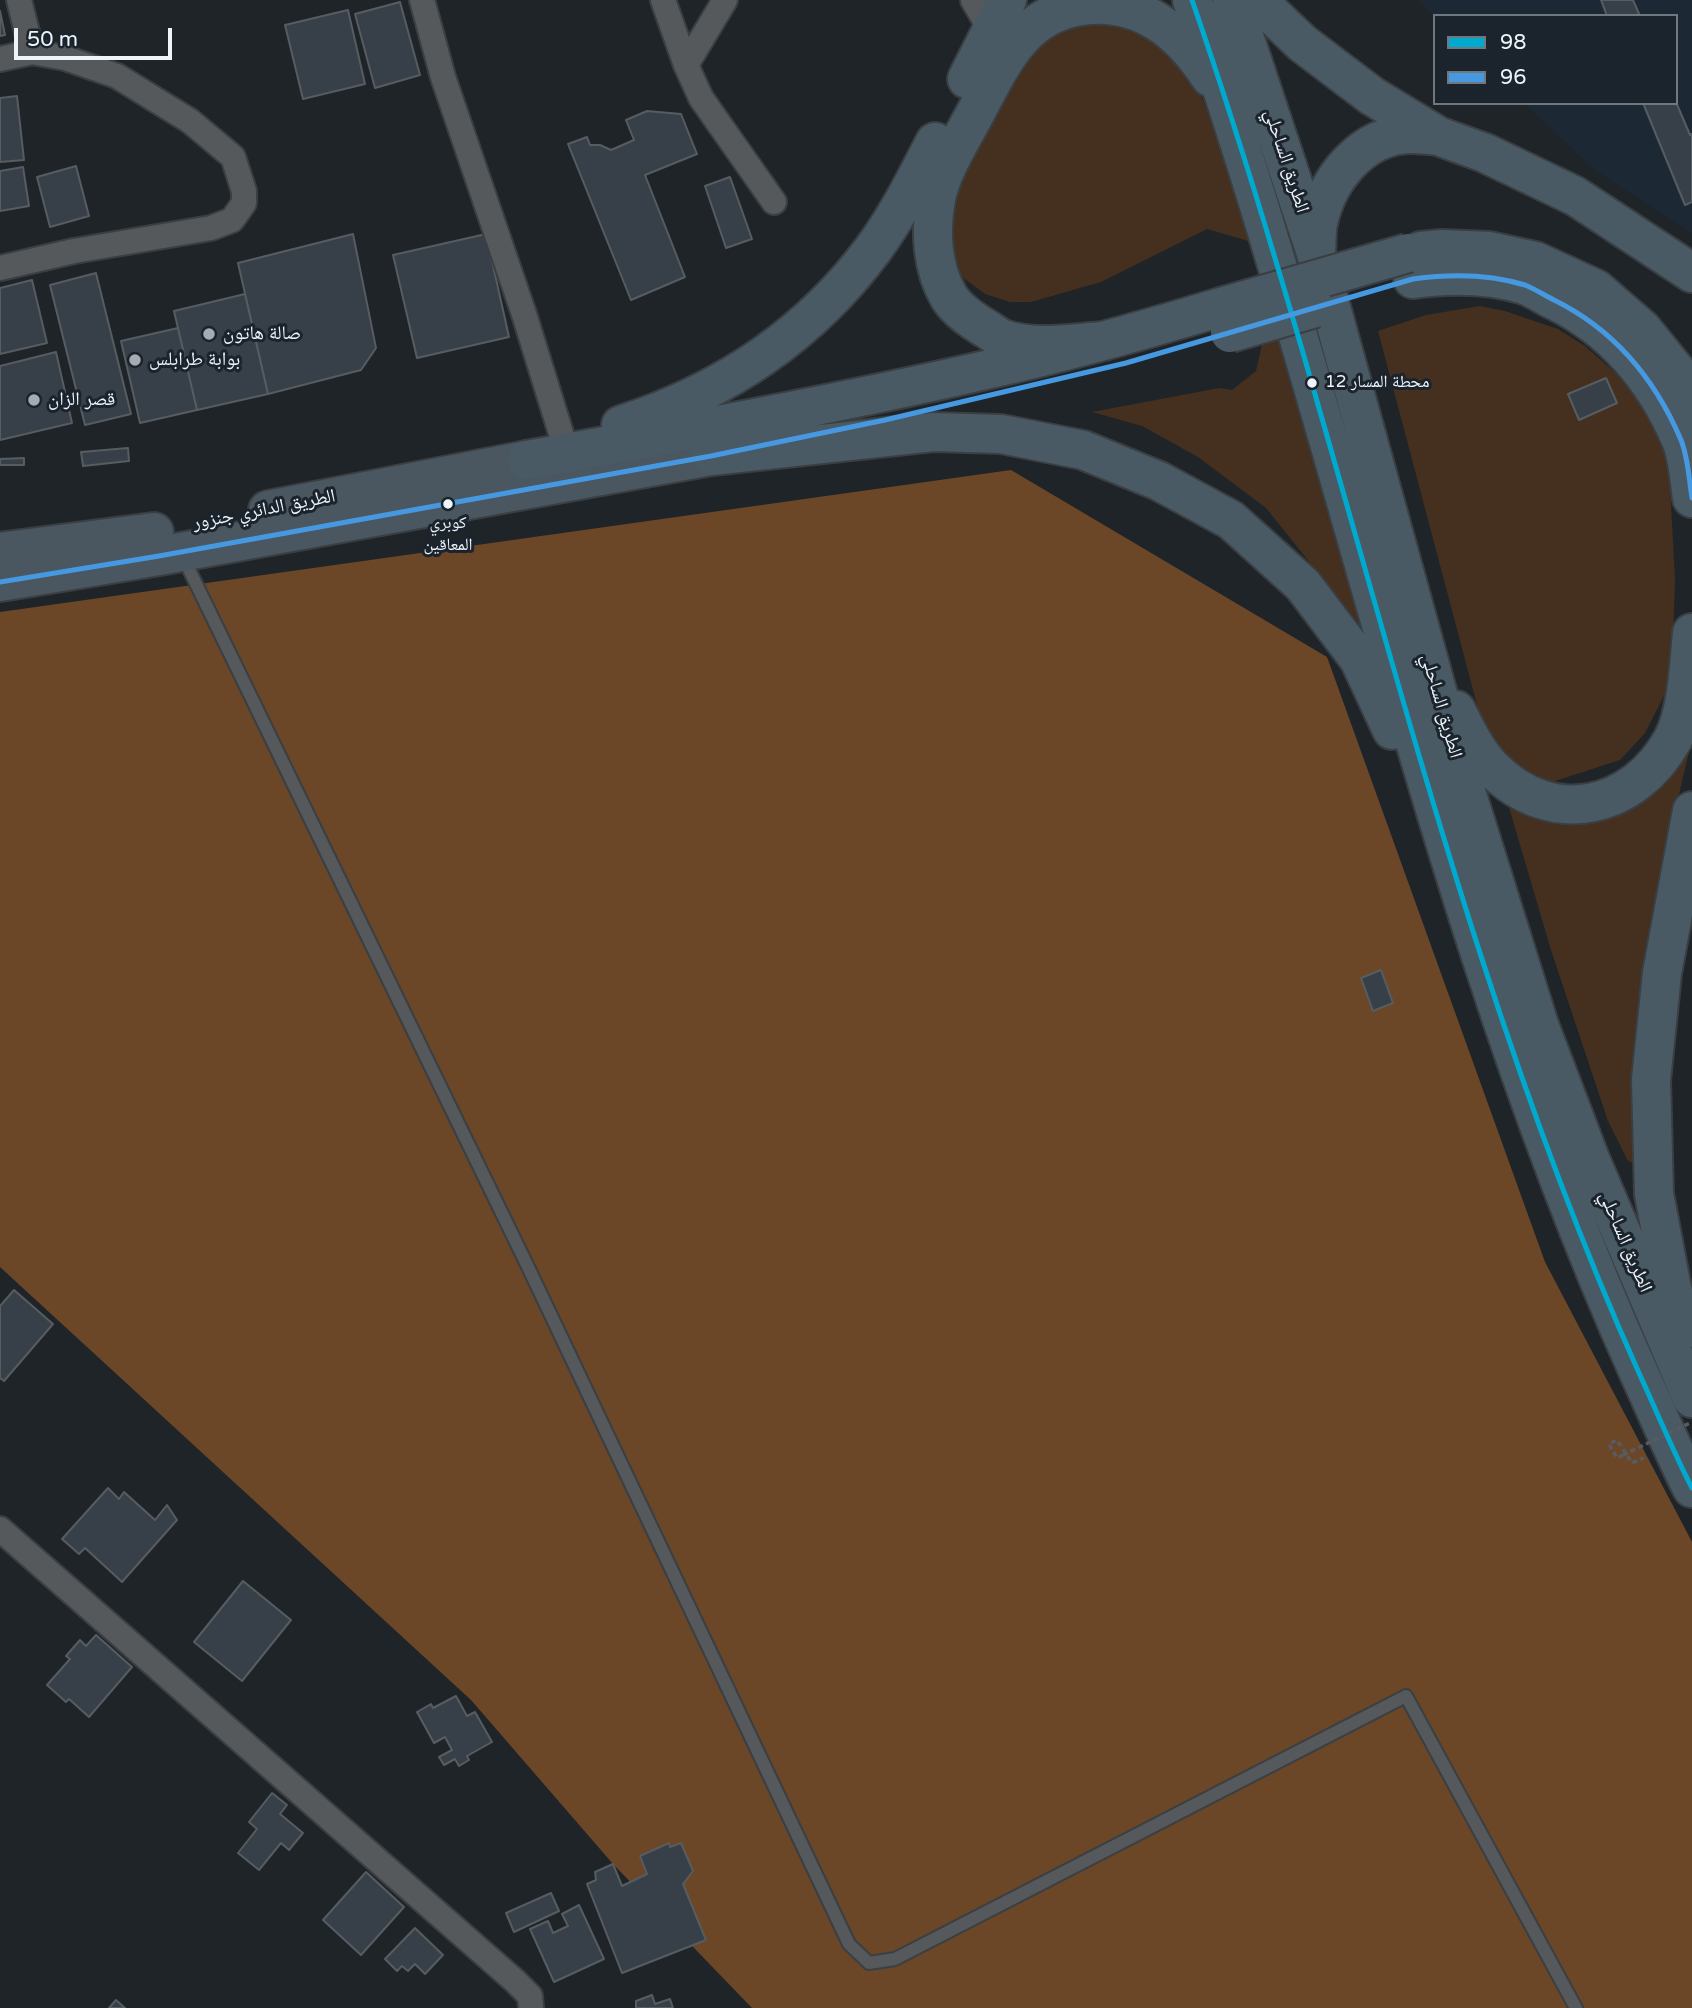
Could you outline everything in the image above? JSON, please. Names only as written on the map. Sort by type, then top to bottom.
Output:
[{"type":"highway","name":"الطريق الساحلي","points":[[1192,0],[1228,104],[1323,421],[1440,828],[1512,1048],[1559,1181],[1605,1297],[1692,1488]]},
{"type":"highway","name":"الطريق الساحلي","points":[[1232,0],[1316,253],[1457,763],[1539,1025],[1590,1159],[1692,1398]]},
{"type":"highway","points":[[1257,0],[1302,43],[1372,96],[1438,136],[1485,153],[1575,196],[1692,273]]},
{"type":"highway","points":[[1104,341],[1037,345],[1003,339],[970,319],[949,298],[936,266],[932,231],[937,197],[953,155],[1006,57],[1028,31],[1049,15],[1077,6],[1109,4],[1141,12],[1195,54],[1228,104]]},
{"type":"highway","points":[[527,460],[564,443],[644,418],[720,385],[769,353],[823,308],[873,248],[908,195],[990,11]]},
{"type":"highway","points":[[1316,253],[1318,223],[1333,181],[1352,158],[1388,139],[1408,134],[1438,136]]},
{"type":"highway","points":[[527,460],[876,394],[1104,341],[1226,320],[1410,266],[1442,249],[1489,251],[1535,261],[1596,289],[1642,328],[1681,377],[1692,404]]},
{"type":"highway","points":[[1410,266],[1441,275],[1486,278],[1525,286],[1578,312],[1621,346],[1657,392],[1682,442],[1692,498]]},
{"type":"highway","points":[[711,456],[993,396],[1126,363],[1226,320]]},
{"type":"highway","points":[[711,456],[933,432],[1001,434],[1083,450],[1159,481],[1231,520],[1303,585],[1359,659],[1440,828]]},
{"type":"highway","points":[[1423,644],[1467,732],[1493,769],[1525,793],[1563,804],[1593,804],[1626,791],[1653,768],[1674,737],[1686,694],[1692,634]]},
{"type":"highway","points":[[1692,811],[1662,973],[1651,1080],[1654,1194],[1671,1284],[1692,1362]]},
{"type":"main road","name":"الطريق الدائري جنزور","points":[[0,582],[711,456]]},
{"type":"main road","name":"الطريق الدائري جنزور","points":[[0,552],[154,532],[527,460]]},
{"type":"street","points":[[19,0],[32,52]]},
{"type":"street","points":[[422,0],[443,77],[524,314],[564,443]]},
{"type":"street","points":[[663,0],[701,98],[774,202]]},
{"type":"street","points":[[686,65],[724,0]]},
{"type":"street","points":[[0,59],[32,52],[65,58],[117,76],[190,121],[233,157],[244,191],[244,203],[232,220],[211,228],[74,251],[0,268]]},
{"type":"street","points":[[0,1529],[515,1981],[530,1996],[531,2008]]},
{"type":"lane","points":[[181,552],[529,1269],[849,1944],[869,1963],[895,1959],[1406,1696],[1576,2008]]},
{"type":"path","points":[[1632,1463],[1618,1440],[1609,1444],[1617,1458],[1623,1455],[1692,1422]]},
{"type":"shaded area","points":[[1418,0],[1692,0],[1692,233],[1594,169],[1526,105],[1678,105],[1678,14],[1433,15]]},
{"type":"shaded area","points":[[1096,5],[1179,38],[1228,165],[1252,242],[1207,229],[1101,282],[1031,302],[1010,302],[985,294],[962,277],[932,231],[1006,57]]},
{"type":"shaded area","points":[[1480,306],[1505,311],[1558,329],[1585,346],[1626,382],[1653,426],[1669,465],[1675,580],[1673,639],[1666,692],[1645,733],[1620,760],[1552,782],[1529,776],[1500,753],[1481,720],[1378,331],[1426,315]]},
{"type":"shaded area","points":[[1278,335],[1374,643],[1266,508],[1198,457],[1142,426],[1092,412],[1219,388],[1232,390],[1256,371],[1262,345]]},
{"type":"shaded area","points":[[1011,470],[1327,657],[1545,1262],[1692,1542],[1692,2008],[752,2008],[613,1864],[471,1700],[0,1267],[0,612]]},
{"type":"shaded area","points":[[1692,739],[1670,833],[1637,1015],[1634,1072],[1639,1166],[1628,1161],[1608,1121],[1551,950],[1505,794],[1552,816]]},
{"type":"building","points":[[1601,0],[1633,0],[1639,14],[1606,14]]},
{"type":"building","points":[[400,2],[420,75],[375,88],[355,14]]},
{"type":"building","points":[[348,10],[365,84],[303,99],[285,25]]},
{"type":"building","points":[[0,11],[5,35],[0,36]]},
{"type":"building","points":[[17,96],[24,160],[0,162],[0,98]]},
{"type":"building","points":[[1644,105],[1677,105],[1690,135],[1692,134],[1692,202],[1685,205]]},
{"type":"building","points":[[647,111],[681,114],[697,154],[645,175],[685,277],[631,300],[568,144],[587,137],[590,145],[600,145],[611,150],[634,140],[626,120]]},
{"type":"building","points":[[76,166],[89,216],[50,227],[37,177]]},
{"type":"building","points":[[23,167],[29,206],[0,211],[0,171]]},
{"type":"building","points":[[730,177],[752,239],[726,248],[705,186]]},
{"type":"building","points":[[353,234],[376,348],[361,370],[268,394],[238,263]]},
{"type":"building","points":[[486,234],[509,337],[417,358],[393,255]]},
{"type":"building","points":[[96,273],[131,414],[85,425],[50,285]]},
{"type":"building","points":[[32,280],[47,343],[0,354],[0,288]]},
{"type":"building","points":[[245,294],[268,394],[197,410],[174,311]]},
{"type":"building","points":[[178,328],[197,410],[140,423],[121,341]]},
{"type":"building","points":[[56,352],[72,423],[0,440],[0,366]]},
{"type":"building","points":[[1606,378],[1617,403],[1579,420],[1568,394]]},
{"type":"building","points":[[128,448],[129,461],[83,466],[81,452]]},
{"type":"building","points":[[24,458],[24,465],[0,465],[0,459]]},
{"type":"building","points":[[1381,970],[1393,1003],[1373,1011],[1361,978]]},
{"type":"building","points":[[14,1290],[53,1324],[4,1381],[0,1378],[0,1306]]},
{"type":"building","points":[[108,1488],[119,1499],[124,1492],[155,1520],[167,1505],[177,1520],[122,1582],[85,1548],[79,1554],[62,1539]]},
{"type":"building","points":[[243,1581],[291,1620],[242,1681],[194,1642]]},
{"type":"building","points":[[96,1635],[132,1667],[89,1717],[69,1699],[66,1702],[47,1685],[70,1659],[66,1656],[80,1640],[86,1646]]},
{"type":"building","points":[[456,1696],[467,1716],[475,1712],[492,1742],[467,1756],[469,1760],[459,1766],[455,1759],[444,1765],[439,1757],[452,1750],[445,1737],[434,1743],[417,1712],[431,1704],[433,1708]]},
{"type":"building","points":[[272,1793],[287,1805],[280,1814],[303,1833],[289,1850],[281,1843],[259,1870],[238,1853],[257,1829],[249,1822]]},
{"type":"building","points":[[669,1843],[670,1847],[681,1843],[693,1871],[683,1884],[706,1940],[622,1973],[587,1884],[596,1880],[595,1872],[613,1864],[622,1886],[647,1874],[640,1856]]},
{"type":"building","points":[[366,1872],[404,1907],[361,1955],[323,1920]]},
{"type":"building","points":[[551,1893],[559,1911],[514,1932],[506,1913]]},
{"type":"building","points":[[579,1905],[604,1959],[554,1982],[530,1929],[548,1921],[553,1933],[568,1926],[562,1914]]},
{"type":"building","points":[[415,1928],[443,1955],[425,1974],[415,1964],[408,1971],[402,1966],[397,1971],[385,1959]]},
{"type":"building","points":[[652,1995],[655,2004],[670,1999],[673,2008],[636,2008],[636,2001]]},
{"type":"building","points":[[116,2000],[125,2008],[109,2008]]},
{"type":"transit line","name":"98","points":[[1192,0],[1301,345],[1400,692],[1508,1037],[1569,1206],[1639,1373],[1692,1488]]},
{"type":"transit line","name":"96","points":[[0,582],[159,556],[711,456],[885,420],[1126,363],[1413,279],[1441,276],[1483,277],[1525,285],[1575,312],[1613,341],[1645,377],[1670,418],[1685,454],[1692,498]]},
{"type":"place","name":"صالة هاتون","points":[[209,334]]},
{"type":"place","name":"بوابة طرابلس","points":[[135,360]]},
{"type":"place","name":"محطة المسار 12","points":[[1312,383]]},
{"type":"place","name":"قصر الزان","points":[[34,400]]},
{"type":"place","name":"كوبري المعاقين","points":[[448,504]]}]
